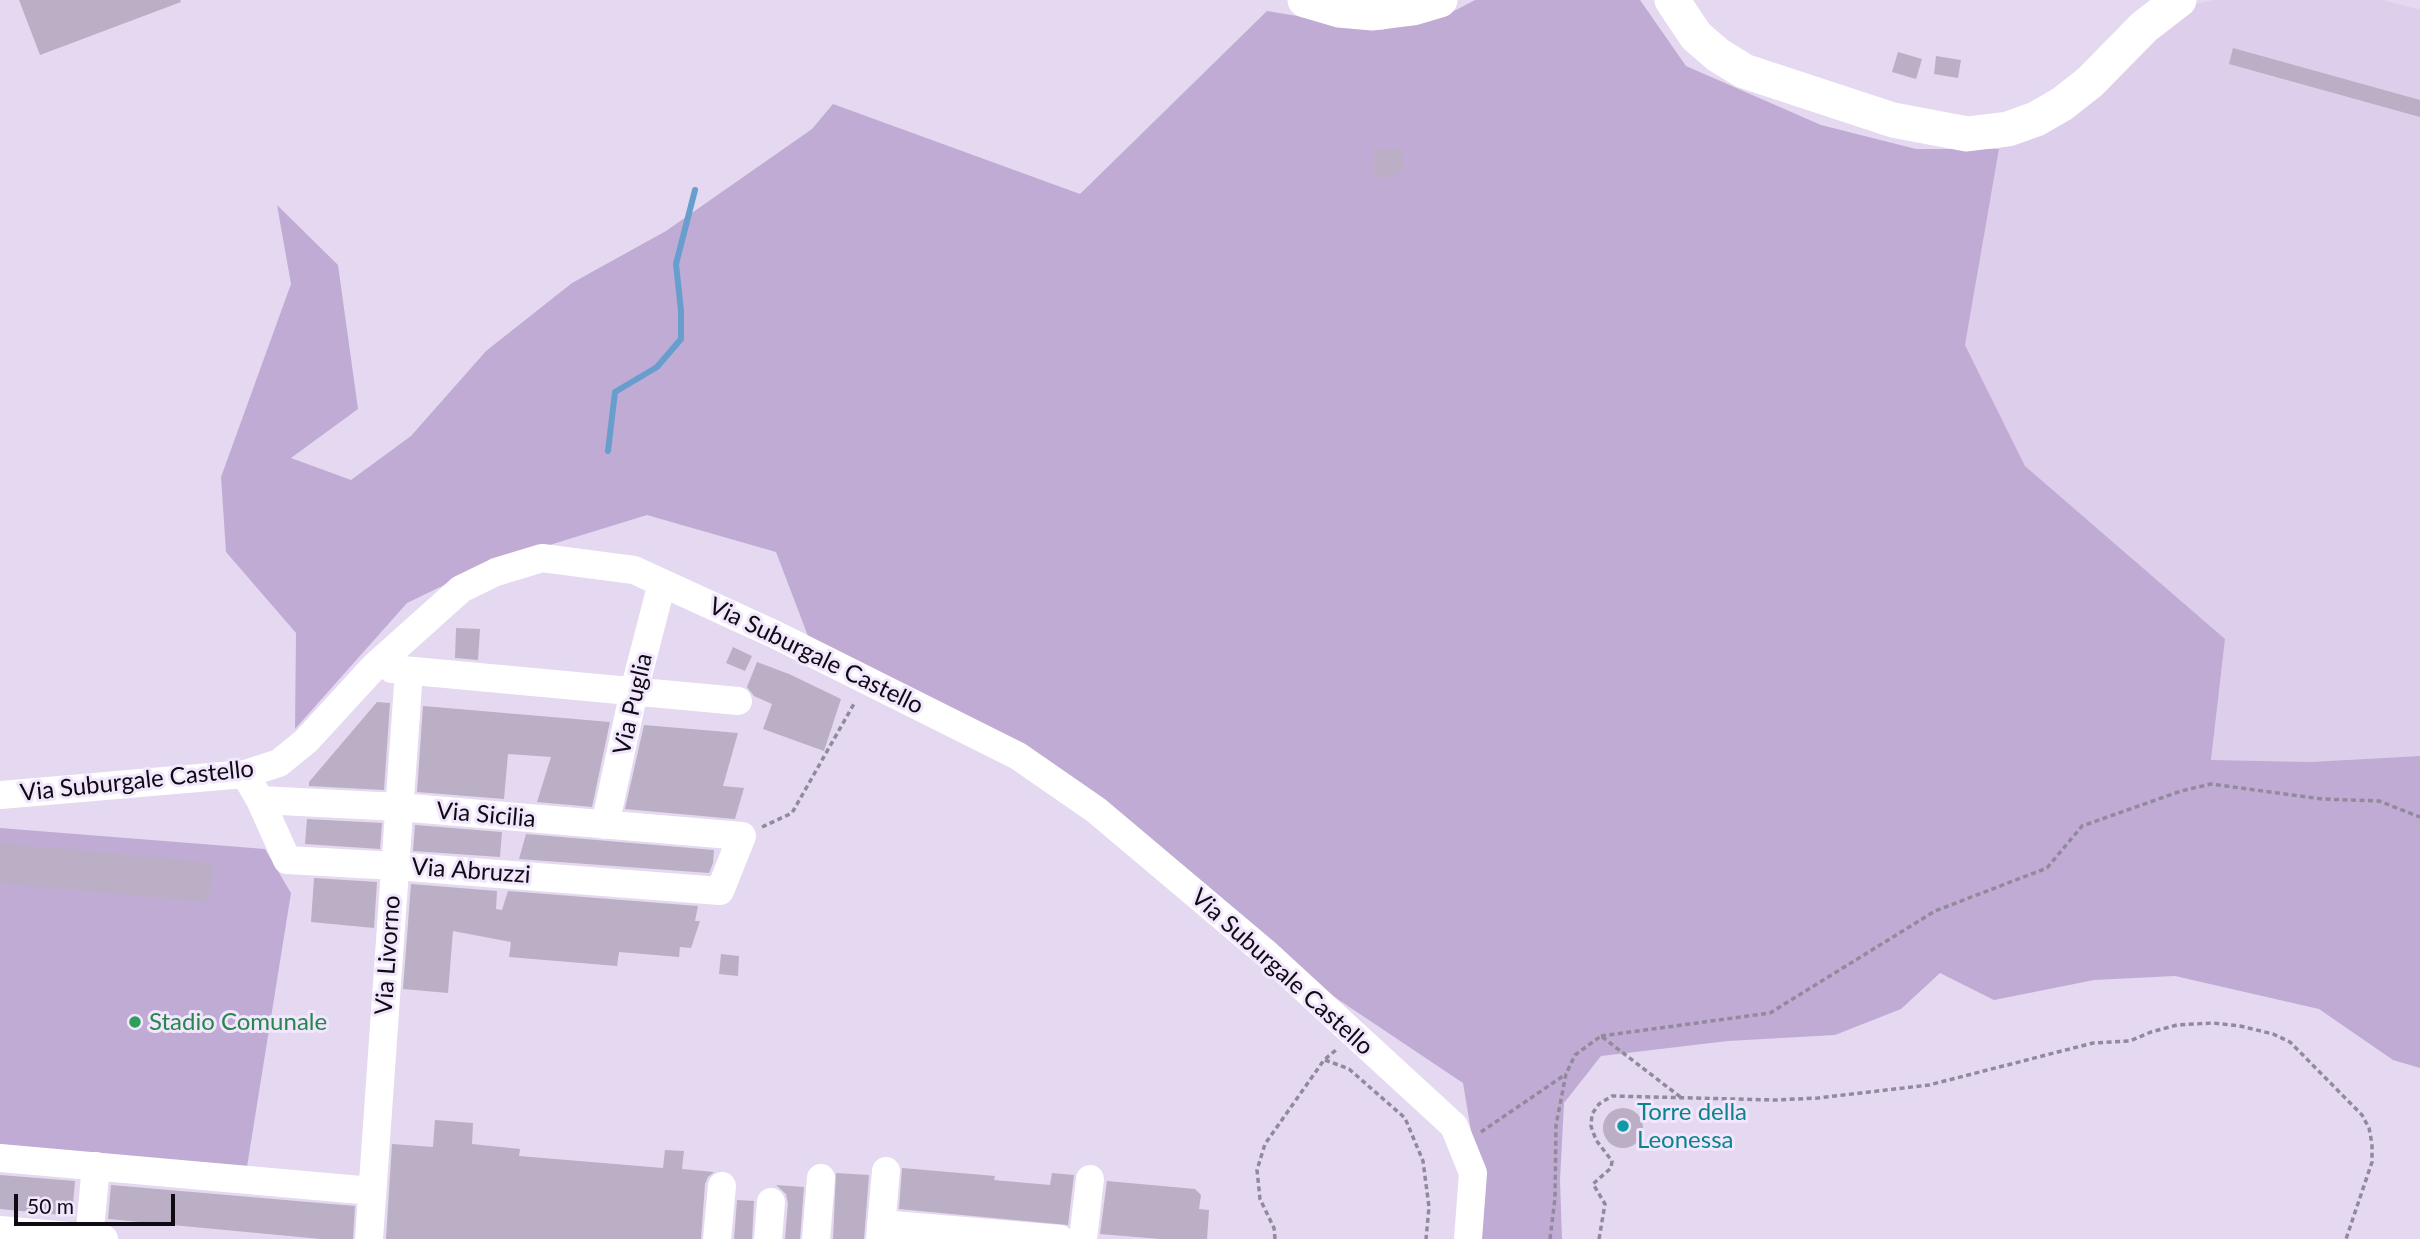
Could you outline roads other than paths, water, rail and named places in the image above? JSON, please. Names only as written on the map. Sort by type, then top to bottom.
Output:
[{"type":"main road","points":[[1305,0],[1339,10],[1373,13],[1413,8],[1440,0]]},
{"type":"main road","points":[[1672,0],[1696,36],[1718,55],[1744,71],[1893,120],[1967,134],[2008,129],[2036,119],[2062,104],[2090,82],[2144,26],[2179,0]]},
{"type":"street","name":"Via Suburgale Castello","points":[[0,795],[245,774],[279,763],[306,741],[374,667],[461,589],[496,572],[542,558],[634,570],[776,635],[1018,756],[1096,810],[1268,955],[1454,1126],[1473,1173],[1468,1239]]},
{"type":"street","name":"Via Puglia","points":[[605,825],[634,691],[662,583]]},
{"type":"street","points":[[374,667],[738,701]]},
{"type":"street","name":"Via Livorno","points":[[369,1239],[409,671]]},
{"type":"street","points":[[245,774],[260,800]]},
{"type":"street","name":"Via Sicilia","points":[[260,800],[399,807],[741,836],[720,891]]},
{"type":"street","name":"Via Abruzzi","points":[[260,800],[287,860],[720,891]]},
{"type":"street","points":[[0,1158],[372,1191]]},
{"type":"street","points":[[0,1230],[94,1239],[96,1166]]},
{"type":"street","points":[[886,1171],[880,1231],[1060,1239]]},
{"type":"street","points":[[816,1239],[821,1178]]},
{"type":"street","points":[[1083,1239],[1090,1180]]},
{"type":"street","points":[[718,1239],[722,1186]]},
{"type":"street","points":[[768,1239],[771,1202]]},
{"type":"waterway","points":[[608,451],[615,392],[657,367],[681,339],[676,264],[695,190]]},
{"type":"place","name":"Stadio Comunale","points":[[135,1022]]},
{"type":"place","name":"Torre della Leonessa","points":[[1623,1126]]}]
